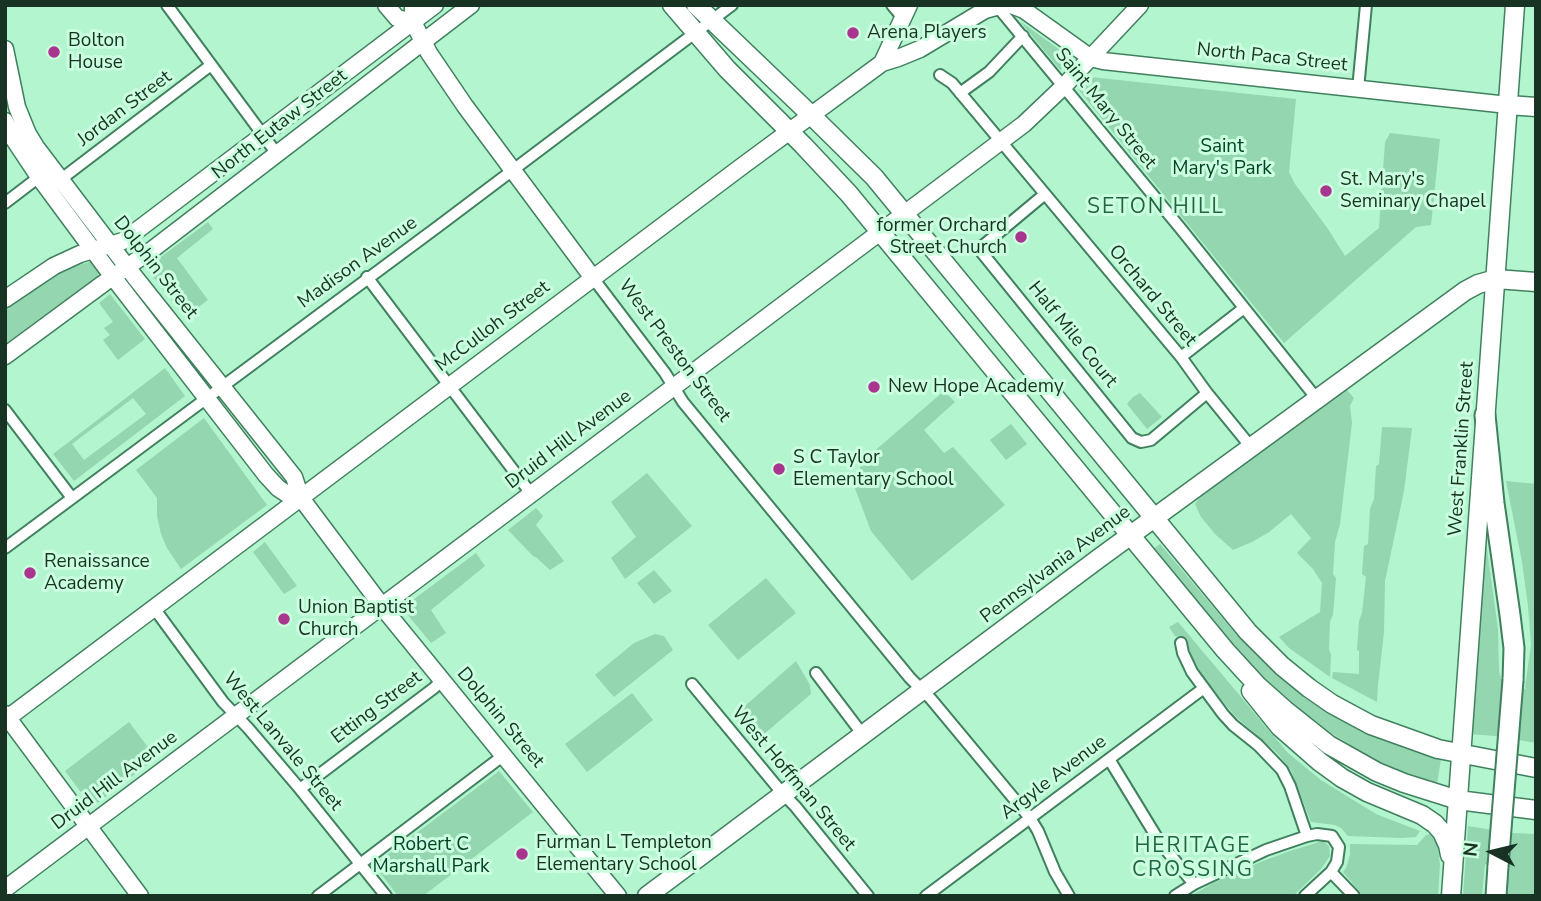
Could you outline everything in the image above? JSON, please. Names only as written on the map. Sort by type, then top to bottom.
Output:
[{"type":"highway","points":[[1485,415],[1514,648],[1496,896]]},
{"type":"main road","points":[[386,5],[397,18],[413,13]]},
{"type":"main road","name":"North Eutaw Street","points":[[5,299],[54,266],[123,241],[263,135],[413,13],[435,5]]},
{"type":"main road","name":"North Eutaw Street","points":[[5,356],[153,249],[471,5]]},
{"type":"main road","points":[[672,5],[727,69],[849,194],[1225,650],[1258,686],[1329,745],[1395,779],[1458,800],[1536,810]]},
{"type":"main road","points":[[696,5],[874,177],[1248,632],[1282,666],[1309,688],[1371,725],[1418,743],[1536,768]]},
{"type":"main road","name":"Druid Hill Avenue","points":[[5,889],[1001,142],[1064,86],[1140,5]]},
{"type":"main road","name":"West Franklin Street","points":[[1451,896],[1515,5]]},
{"type":"main road","points":[[997,6],[1028,8]]},
{"type":"main road","name":"McCulloh Street","points":[[6,718],[811,114],[882,63],[920,49],[985,10],[997,6]]},
{"type":"main road","name":"North Paca Street","points":[[1028,8],[1091,58],[1126,65],[1536,107]]},
{"type":"main road","points":[[882,63],[906,12]]},
{"type":"main road","name":"West Preston Street","points":[[413,13],[422,42],[465,106],[593,278]]},
{"type":"main road","name":"Dolphin Street","points":[[5,49],[21,120],[36,147],[110,246],[294,477],[301,498],[382,606],[618,896]]},
{"type":"main road","name":"Dolphin Street","points":[[5,121],[39,177],[206,398],[273,482],[287,494],[301,498]]},
{"type":"main road","points":[[1496,279],[1536,282]]},
{"type":"main road","name":"Pennsylvania Avenue","points":[[647,896],[1131,535],[1465,291],[1496,279]]},
{"type":"main road","points":[[1225,650],[1245,682],[1280,727],[1320,762],[1342,778],[1410,809],[1435,824],[1448,845],[1453,869]]},
{"type":"main road","points":[[6,718],[140,896]]},
{"type":"street","points":[[167,5],[277,154]]},
{"type":"street","name":"Madison Avenue","points":[[5,548],[732,5]]},
{"type":"street","points":[[892,5],[906,12]]},
{"type":"street","points":[[1358,89],[1367,5]]},
{"type":"street","name":"Saint Mary Street","points":[[997,6],[1317,399]]},
{"type":"street","points":[[960,93],[989,72],[1023,36]]},
{"type":"street","name":"Jordan Street","points":[[60,180],[211,65]]},
{"type":"street","name":"Orchard Street","points":[[940,75],[952,83],[1045,194],[1181,357],[1251,447]]},
{"type":"street","points":[[5,203],[39,177]]},
{"type":"street","name":"Half Mile Court","points":[[1045,194],[979,249],[1132,438],[1141,442],[1151,440],[1207,393]]},
{"type":"street","points":[[367,277],[532,495]]},
{"type":"street","name":"West Preston Street","points":[[593,278],[691,412],[910,678],[932,699],[1030,818],[1069,896]]},
{"type":"street","points":[[1181,357],[1244,308]]},
{"type":"street","points":[[5,410],[72,498]]},
{"type":"street","name":"West Lanvale Street","points":[[154,608],[223,702],[300,789],[386,896]]},
{"type":"street","points":[[1181,643],[1192,672],[1233,725],[1258,745],[1282,771],[1307,836]]},
{"type":"street","points":[[816,673],[863,735]]},
{"type":"street","name":"Etting Street","points":[[300,789],[442,680]]},
{"type":"street","name":"West Hoffman Street","points":[[692,684],[868,896]]},
{"type":"street","name":"Argyle Avenue","points":[[926,896],[1204,688]]},
{"type":"street","points":[[318,896],[504,755]]},
{"type":"street","points":[[1109,759],[1159,841],[1194,884]]},
{"type":"street","points":[[1175,896],[1194,884],[1266,850],[1307,836],[1332,836],[1339,847],[1337,862],[1331,872],[1305,896]]},
{"type":"street","points":[[1331,872],[1354,896]]},
{"type":"green space","points":[[1020,21],[1071,58],[1069,62],[1060,70]]},
{"type":"green space","name":"Saint Mary's Park","points":[[1090,77],[1296,99],[1289,172],[1345,256],[1379,228],[1385,142],[1390,133],[1440,139],[1431,225],[1416,227],[1284,343],[1078,89]]},
{"type":"green space","points":[[208,222],[213,229],[177,258],[208,300],[185,317],[146,268]]},
{"type":"green space","points":[[89,262],[99,273],[97,279],[5,348],[5,307],[43,279]]},
{"type":"green space","points":[[110,294],[145,339],[118,360],[103,340],[110,335],[104,328],[113,322],[99,303]]},
{"type":"green space","points":[[165,368],[185,396],[74,481],[53,454]],"holes":[[[133,398],[146,414],[84,460],[72,444]]]},
{"type":"green space","points":[[1345,388],[1354,398],[1350,406],[1352,423],[1340,524],[1335,542],[1333,574],[1336,578],[1333,615],[1330,621],[1330,677],[1289,648],[1279,637],[1320,612],[1322,583],[1297,553],[1311,538],[1291,514],[1269,532],[1233,550],[1201,517],[1195,504],[1212,478]]},
{"type":"green space","points":[[944,391],[955,402],[924,430],[944,453],[953,447],[1005,505],[912,581],[871,531],[853,483],[864,460]]},
{"type":"green space","points":[[1140,393],[1162,417],[1147,429],[1127,404]]},
{"type":"green space","points":[[204,418],[267,505],[181,569],[161,534],[157,498],[136,470]]},
{"type":"green space","points":[[1011,424],[1027,444],[1006,460],[990,440]]},
{"type":"green space","points":[[1382,427],[1412,428],[1404,491],[1385,581],[1384,632],[1377,702],[1332,678],[1333,672],[1359,674],[1359,621],[1366,577],[1362,574],[1364,546],[1368,544],[1370,509],[1374,499]]},
{"type":"green space","points":[[647,473],[692,526],[625,579],[611,558],[636,537],[611,502]]},
{"type":"green space","points":[[1506,481],[1536,484],[1536,743],[1469,734],[1484,527],[1498,629],[1499,671],[1503,686],[1527,689],[1531,644],[1528,606]]},
{"type":"green space","points":[[536,508],[543,516],[536,525],[564,561],[550,570],[508,530]]},
{"type":"green space","points":[[265,542],[297,586],[284,594],[253,552]]},
{"type":"green space","points":[[1160,544],[1235,633],[1274,671],[1303,694],[1375,734],[1410,750],[1441,759],[1437,784],[1371,758],[1330,732],[1266,680],[1233,645],[1153,549]]},
{"type":"green space","points":[[476,553],[485,566],[431,610],[446,633],[431,643],[402,608]]},
{"type":"green space","points":[[654,570],[672,591],[654,604],[637,583]]},
{"type":"green space","points":[[766,578],[796,613],[738,660],[708,625]]},
{"type":"green space","points":[[1178,622],[1288,753],[1321,780],[1376,814],[1420,831],[1416,837],[1348,836],[1335,825],[1311,822],[1291,770],[1277,753],[1235,716],[1207,682],[1192,658],[1186,639],[1175,636],[1169,627]]},
{"type":"green space","points":[[655,634],[664,636],[673,650],[614,697],[595,675],[634,643]]},
{"type":"green space","points":[[796,661],[810,685],[811,694],[757,740],[737,713]]},
{"type":"green space","points":[[632,693],[653,720],[587,772],[565,744]]},
{"type":"green space","points":[[129,722],[156,758],[92,807],[65,771]]},
{"type":"green space","name":"Robert C Marshall Park","points":[[499,771],[533,812],[423,896],[398,896],[374,865]]},
{"type":"green space","points":[[1468,826],[1536,834],[1536,896],[1503,896],[1508,864],[1485,864],[1482,896],[1463,896]]},
{"type":"green space","points":[[1431,834],[1438,847],[1438,896],[1363,896],[1343,872],[1350,855],[1350,844],[1417,845],[1426,835]]},
{"type":"green space","points":[[1319,842],[1329,846],[1330,856],[1321,869],[1293,896],[1191,896],[1263,861]]},
{"type":"place","name":"Arena Players","points":[[853,33]]},
{"type":"place","name":"Bolton House","points":[[54,52]]},
{"type":"place","name":"St. Mary's Seminary Chapel","points":[[1326,191]]},
{"type":"place","name":"former Orchard Street Church","points":[[1021,237]]},
{"type":"place","name":"New Hope Academy","points":[[874,387]]},
{"type":"place","name":"S C Taylor Elementary School","points":[[779,469]]},
{"type":"place","name":"Renaissance Academy","points":[[30,573]]},
{"type":"place","name":"Union Baptist Church","points":[[284,619]]},
{"type":"place","name":"Furman L Templeton Elementary School","points":[[522,854]]},
{"type":"district","name":"SETON HILL","points":[[1156,208]]},
{"type":"district","name":"HERITAGE CROSSING","points":[[1193,859]]}]
